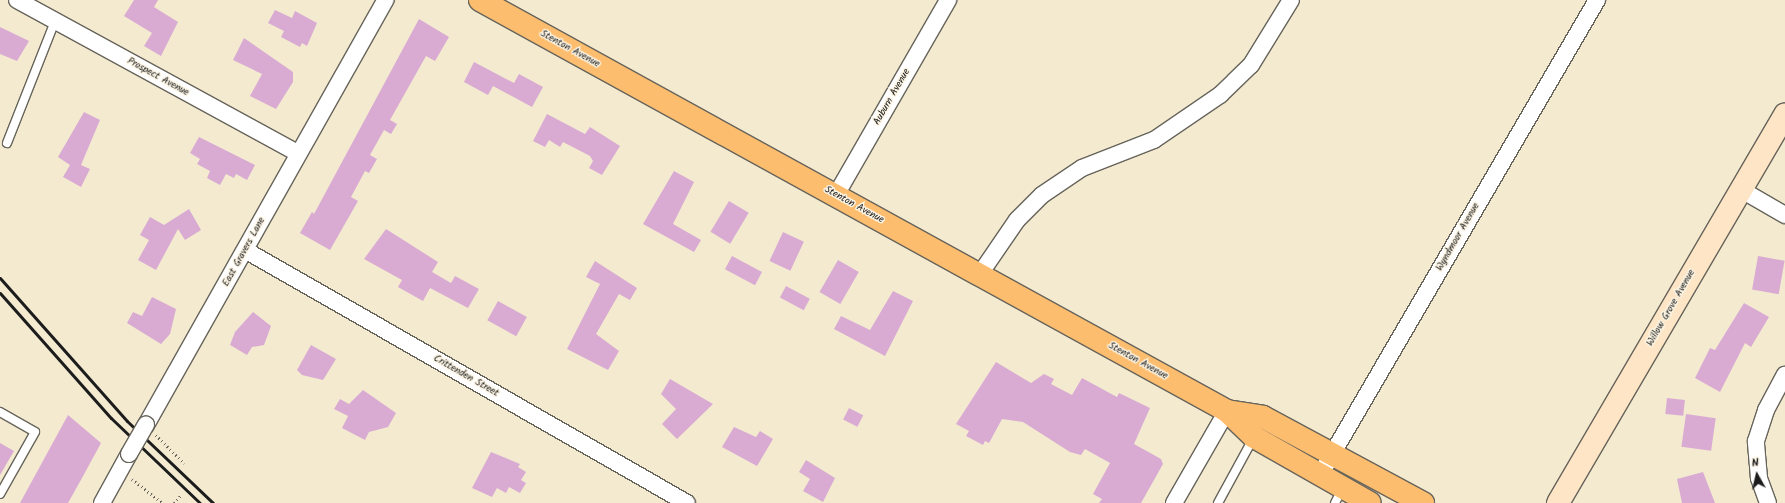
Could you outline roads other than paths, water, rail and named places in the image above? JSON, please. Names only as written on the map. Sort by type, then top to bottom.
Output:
[{"type":"main road","name":"Stenton Avenue","points":[[480,0],[1227,411],[1254,437],[1320,476],[1339,496],[1370,503]]},
{"type":"main road","name":"Stenton Avenue","points":[[1227,411],[1263,417],[1423,503]]},
{"type":"street","name":"Prospect Avenue","points":[[17,0],[298,153]]},
{"type":"street","name":"East Gravers Lane","points":[[102,503],[129,454],[150,430],[298,153],[385,0]]},
{"type":"street","name":"Auburn Avenue","points":[[836,195],[948,0]]},
{"type":"street","points":[[980,274],[1017,220],[1042,195],[1082,168],[1138,148],[1169,132],[1234,83],[1251,65],[1291,0]]},
{"type":"street","name":"Wyndmoor Avenue","points":[[1320,476],[1597,0]]},
{"type":"street","name":"Willow Grove Avenue","points":[[1558,503],[1785,114]]},
{"type":"street","points":[[1740,189],[1785,215]]},
{"type":"street","name":"Crittenden Street","points":[[245,250],[687,503]]},
{"type":"street","points":[[1768,503],[1758,478],[1756,441],[1766,410],[1785,375]]},
{"type":"street","points":[[1174,503],[1227,411]]},
{"type":"lane","points":[[7,143],[55,21]]},
{"type":"lane","points":[[0,412],[35,432],[0,494]]},
{"type":"lane","points":[[1218,503],[1254,437]]},
{"type":"railway","points":[[0,278],[127,421],[213,503]]},
{"type":"railway","points":[[0,293],[111,418],[200,503]]}]
